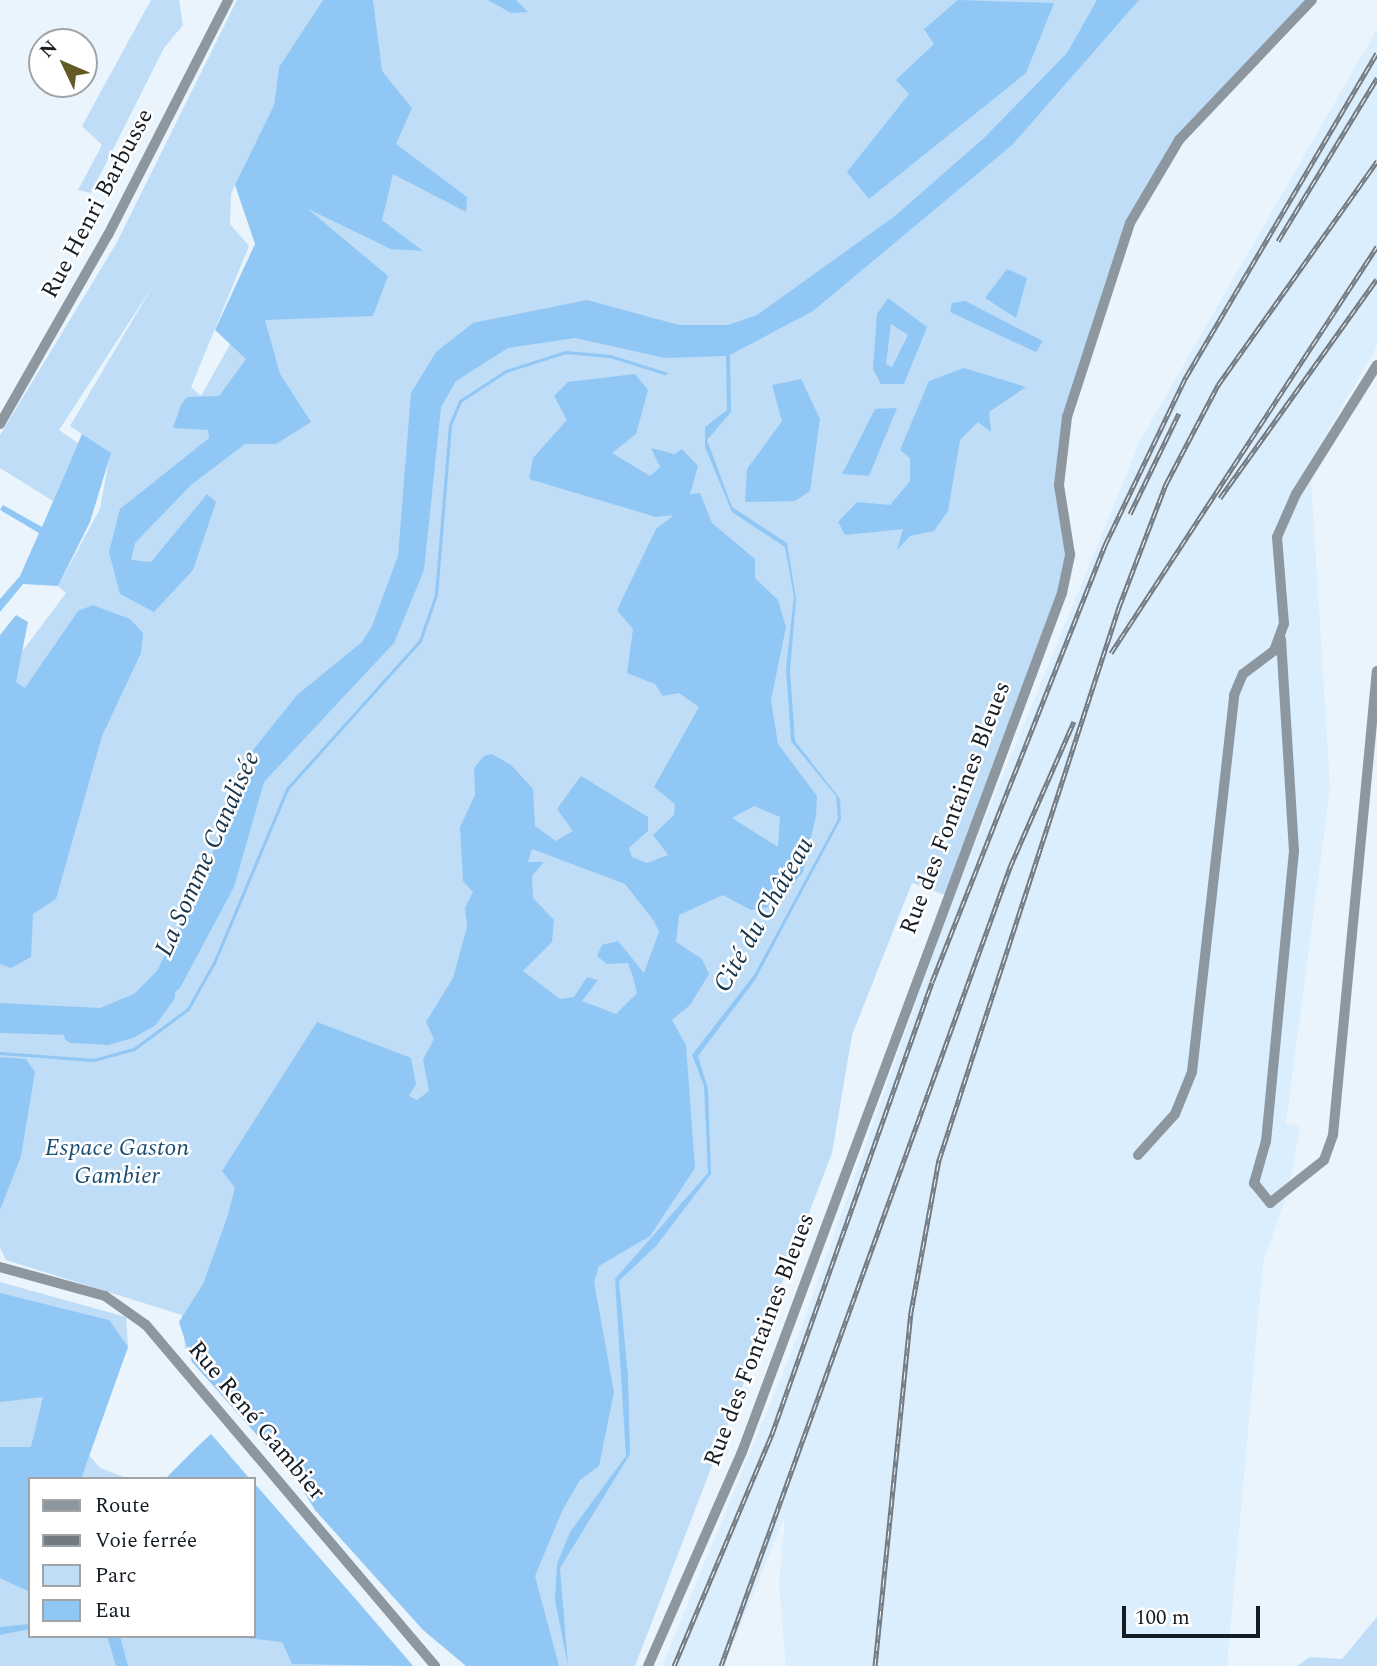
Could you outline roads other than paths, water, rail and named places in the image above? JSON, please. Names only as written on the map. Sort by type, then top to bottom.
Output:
[{"type":"street","name":"Rue Henri Barbusse","points":[[0,424],[108,235],[228,0]]},
{"type":"street","name":"Rue des Fontaines Bleues","points":[[648,1666],[742,1452],[1062,593],[1070,554],[1059,485],[1067,417],[1130,223],[1179,140],[1312,0]]},
{"type":"street","points":[[1377,365],[1279,530],[1281,639],[1294,851],[1266,1141],[1254,1183],[1270,1203],[1324,1160],[1333,1135],[1377,671]]},
{"type":"street","points":[[1138,1155],[1175,1114],[1192,1072],[1234,695],[1243,674],[1264,662],[1281,639]]},
{"type":"street","name":"Rue René Gambier","points":[[0,1267],[105,1296],[146,1325],[435,1666]]},
{"type":"water","points":[[323,0],[373,0],[382,71],[412,108],[396,144],[467,197],[466,212],[393,174],[382,220],[423,251],[391,249],[308,209],[388,276],[373,316],[265,320],[280,374],[311,422],[276,444],[245,444],[191,485],[135,543],[131,560],[151,562],[207,494],[216,502],[193,570],[154,612],[120,594],[109,552],[120,509],[209,438],[208,430],[173,428],[181,405],[187,397],[219,396],[246,359],[215,330],[255,244],[235,185],[274,105],[279,67]]},
{"type":"water","points":[[488,0],[516,0],[528,12],[511,13]]},
{"type":"water","points":[[958,0],[1054,3],[1026,73],[869,199],[847,172],[909,94],[896,80],[934,44],[924,29]]},
{"type":"water","points":[[1097,0],[1139,0],[1012,145],[813,311],[730,355],[731,412],[707,440],[732,507],[787,543],[796,599],[790,671],[795,741],[840,799],[841,819],[755,980],[698,1056],[708,1089],[711,1174],[656,1246],[619,1281],[628,1376],[630,1454],[560,1568],[568,1666],[555,1600],[557,1564],[570,1532],[626,1456],[615,1279],[708,1173],[704,1086],[692,1055],[754,975],[838,819],[836,796],[791,741],[786,668],[794,597],[785,547],[732,512],[705,447],[705,427],[727,410],[726,356],[665,358],[575,338],[508,348],[456,381],[441,407],[424,570],[394,643],[264,782],[234,887],[180,988],[143,1021],[105,1036],[0,1033],[0,1003],[100,1008],[134,994],[157,971],[203,879],[245,760],[297,695],[362,642],[372,626],[398,556],[411,393],[436,352],[473,323],[587,300],[679,325],[728,325],[757,315],[895,216],[984,138],[1067,53]]},
{"type":"water","points":[[1007,269],[1027,278],[1016,318],[985,298]]},
{"type":"water","points":[[888,298],[927,327],[904,384],[881,384],[873,369],[877,314]],"holes":[[[891,324],[908,335],[892,367],[886,364]]]},
{"type":"water","points":[[965,301],[1043,341],[1036,352],[950,312],[952,303]]},
{"type":"water","points":[[964,368],[1026,387],[989,412],[991,432],[978,422],[960,440],[948,511],[934,531],[910,536],[897,550],[903,529],[845,535],[838,522],[857,502],[890,505],[910,481],[910,458],[900,450],[929,381]]},
{"type":"water","points":[[635,374],[648,390],[636,434],[612,453],[650,476],[660,467],[651,448],[674,454],[682,449],[698,466],[690,494],[700,493],[712,523],[755,559],[755,578],[778,600],[786,627],[771,700],[778,744],[817,796],[816,816],[803,872],[774,906],[751,910],[723,895],[679,915],[676,942],[702,959],[709,974],[690,1005],[672,1020],[686,1045],[695,1168],[650,1236],[599,1266],[594,1282],[614,1392],[599,1466],[580,1480],[563,1509],[535,1576],[559,1666],[466,1666],[423,1630],[315,1510],[297,1480],[192,1362],[179,1322],[203,1284],[227,1218],[235,1188],[222,1171],[317,1022],[411,1058],[416,1084],[409,1096],[417,1100],[429,1091],[423,1060],[434,1039],[426,1022],[453,978],[467,927],[465,908],[473,892],[463,881],[460,827],[475,795],[474,768],[484,756],[492,754],[511,765],[533,789],[535,826],[556,841],[573,831],[557,809],[581,776],[648,817],[648,831],[629,848],[632,857],[647,863],[668,855],[653,835],[674,815],[675,804],[654,787],[699,707],[679,693],[663,696],[655,684],[627,673],[633,629],[617,610],[656,529],[674,515],[656,517],[529,479],[533,458],[567,420],[554,396],[568,382]],"holes":[[[754,806],[780,817],[778,847],[732,818]],[[532,849],[625,884],[654,921],[659,932],[644,973],[618,941],[602,945],[597,956],[607,964],[628,963],[633,977],[637,993],[616,1014],[582,1001],[598,980],[587,977],[574,997],[560,999],[523,971],[552,942],[554,920],[533,898],[532,876],[544,862],[528,862]]]},
{"type":"water","points":[[801,379],[820,419],[810,491],[795,501],[745,502],[747,469],[782,421],[772,385]]},
{"type":"water","points":[[897,408],[869,476],[842,474],[875,409]]},
{"type":"water","points":[[82,434],[111,453],[90,522],[58,586],[23,584],[0,612],[0,599],[20,576],[39,533],[0,510],[3,505],[42,527]]},
{"type":"water","points":[[93,605],[130,619],[143,633],[141,653],[102,736],[56,899],[33,914],[31,957],[11,968],[0,964],[0,635],[16,615],[28,622],[16,682],[25,688],[78,611]]},
{"type":"water","points":[[0,1057],[26,1059],[35,1072],[21,1156],[0,1210]]},
{"type":"water","points":[[0,1293],[109,1320],[128,1347],[82,1477],[28,1477],[28,1591],[0,1578],[0,1447],[31,1447],[43,1397],[0,1402]]},
{"type":"water","points":[[211,1434],[248,1477],[167,1477]]},
{"type":"water","points":[[256,1485],[413,1666],[292,1664],[282,1642],[247,1638],[256,1638]]},
{"type":"water","points":[[28,1624],[28,1629],[0,1635],[0,1627]]},
{"type":"water","points":[[108,1638],[121,1638],[128,1666],[116,1666]]},
{"type":"waterway","points":[[0,1053],[94,1060],[134,1049],[188,1009],[214,963],[287,789],[420,641],[436,595],[450,425],[460,401],[506,371],[566,352],[610,356],[665,373]]},
{"type":"waterway","name":"La Somme Canalisée","points":[[72,1035],[107,1037],[131,1030],[150,1019],[167,996]]},
{"type":"railway","points":[[674,1666],[772,1434],[932,982],[1105,545],[1186,377],[1377,53]]},
{"type":"railway","points":[[1278,241],[1377,78]]},
{"type":"railway","points":[[875,1666],[911,1312],[939,1160],[1119,607],[1166,484],[1218,385],[1377,161]]},
{"type":"railway","points":[[1111,653],[1377,246]]},
{"type":"railway","points":[[1220,498],[1377,279]]},
{"type":"railway","points":[[1130,514],[1179,413]]},
{"type":"railway","points":[[721,1666],[1010,867],[1074,721]]},
{"type":"water label","name":"Cité du Château","points":[[764,915]]},
{"type":"park label","name":"Espace Gaston Gambier","points":[[117,1163]]}]
